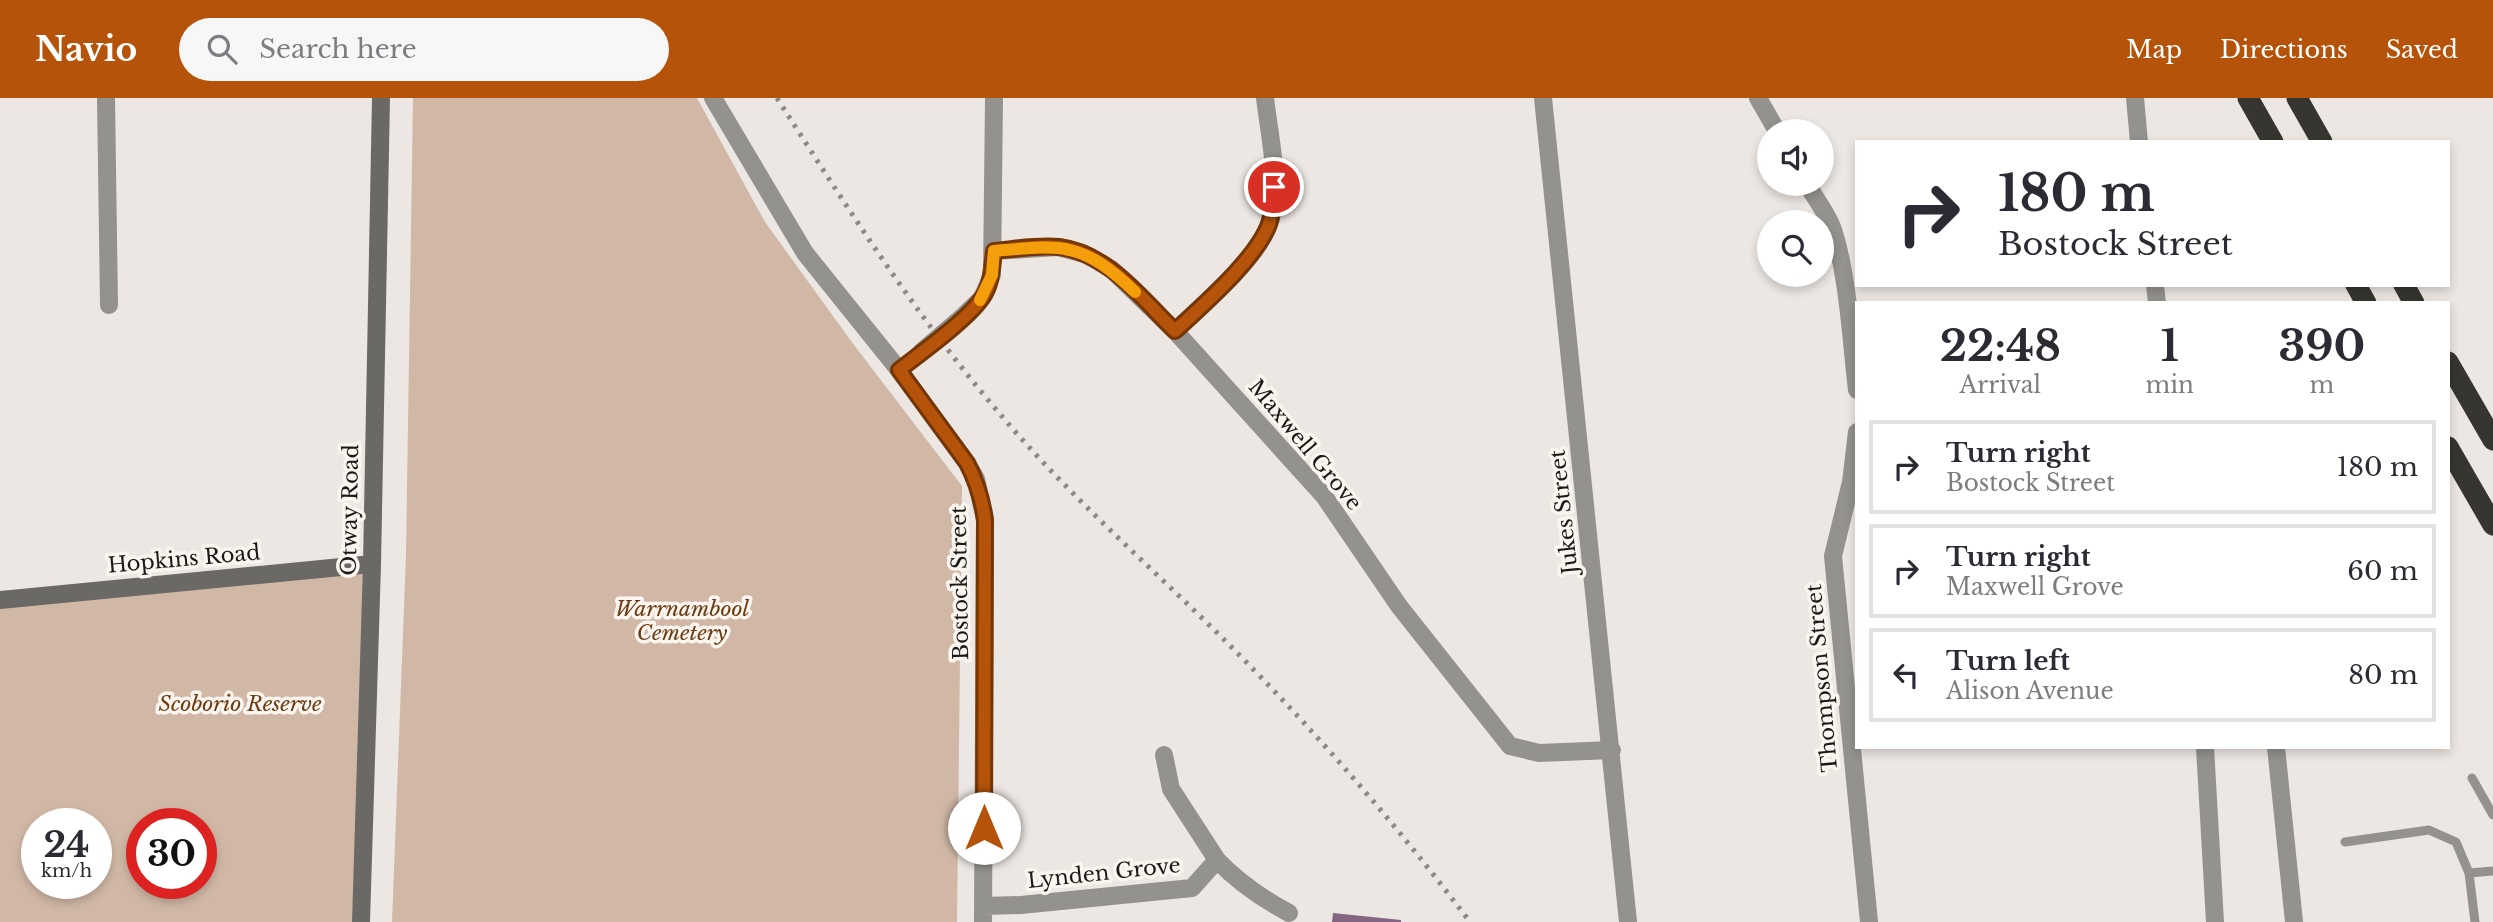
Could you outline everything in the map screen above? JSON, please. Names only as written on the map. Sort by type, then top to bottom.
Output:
[{"type":"highway","points":[[2248,98],[2272,140]]},
{"type":"highway","points":[[2297,98],[2321,140]]},
{"type":"highway","points":[[2450,365],[2493,440]]},
{"type":"highway","points":[[2450,450],[2493,525]]},
{"type":"street","points":[[106,98],[109,305]]},
{"type":"street","name":"Otway Road","points":[[361,922],[372,564],[381,98]]},
{"type":"street","name":"Bostock Street","points":[[713,98],[805,253],[899,370],[976,479],[985,520],[983,914]]},
{"type":"street","points":[[899,370],[982,298],[992,275],[994,98]]},
{"type":"street","points":[[1175,331],[1235,273],[1268,226],[1274,187],[1265,98]]},
{"type":"street","name":"Jukes Street","points":[[1543,98],[1628,922]]},
{"type":"street","points":[[1758,98],[1770,119]]},
{"type":"street","points":[[2135,98],[2139,140]]},
{"type":"street","points":[[1815,196],[1831,224],[1836,240],[1855,373]]},
{"type":"street","name":"Maxwell Grove","points":[[994,251],[1058,247],[1085,254],[1111,269],[1175,331],[1324,496],[1399,607],[1510,746],[1539,753],[1612,750]]},
{"type":"street","name":"Thompson Street","points":[[1855,449],[1851,482],[1833,556],[1849,647],[1855,734]]},
{"type":"street","name":"Hopkins Road","points":[[0,600],[372,564]]},
{"type":"street","name":"Thompson Street","points":[[1856,749],[1868,922]]},
{"type":"street","points":[[2205,749],[2215,922]]},
{"type":"street","points":[[2276,749],[2294,922]]},
{"type":"street","name":"Lynden Grove","points":[[1164,755],[1171,789],[1217,860],[1255,895],[1289,913]]},
{"type":"street","name":"Lynden Grove","points":[[983,914],[1021,905],[1192,888],[1217,860]]},
{"type":"lane","points":[[2472,778],[2493,815]]},
{"type":"lane","points":[[2345,842],[2429,830],[2456,842],[2469,873],[2475,922]]},
{"type":"lane","points":[[2469,873],[2493,871]]},
{"type":"green space","name":"Warrnambool Cemetery","points":[[413,98],[697,98],[765,222],[854,345],[962,486],[957,922],[392,922],[406,554]]},
{"type":"green space","name":"Scoborio Reserve","points":[[372,564],[361,922],[0,922],[0,600]]},
{"type":"building","points":[[1333,913],[1401,920],[1401,922],[1332,922]]},
{"type":"railway","points":[[777,98],[858,223],[914,304],[974,383],[1095,516],[1221,636],[1309,728],[1391,823],[1470,922]]},
{"type":"slow traffic","points":[[980,300],[992,275],[994,251],[1032,248],[1058,247],[1085,254],[1111,269],[1135,292]]},
{"type":"route","points":[[984,828],[983,504],[976,479],[967,463],[899,370],[982,298],[992,275],[994,251],[1058,247],[1085,254],[1111,269],[1175,331],[1235,273],[1258,243],[1268,226],[1274,187]]}]
